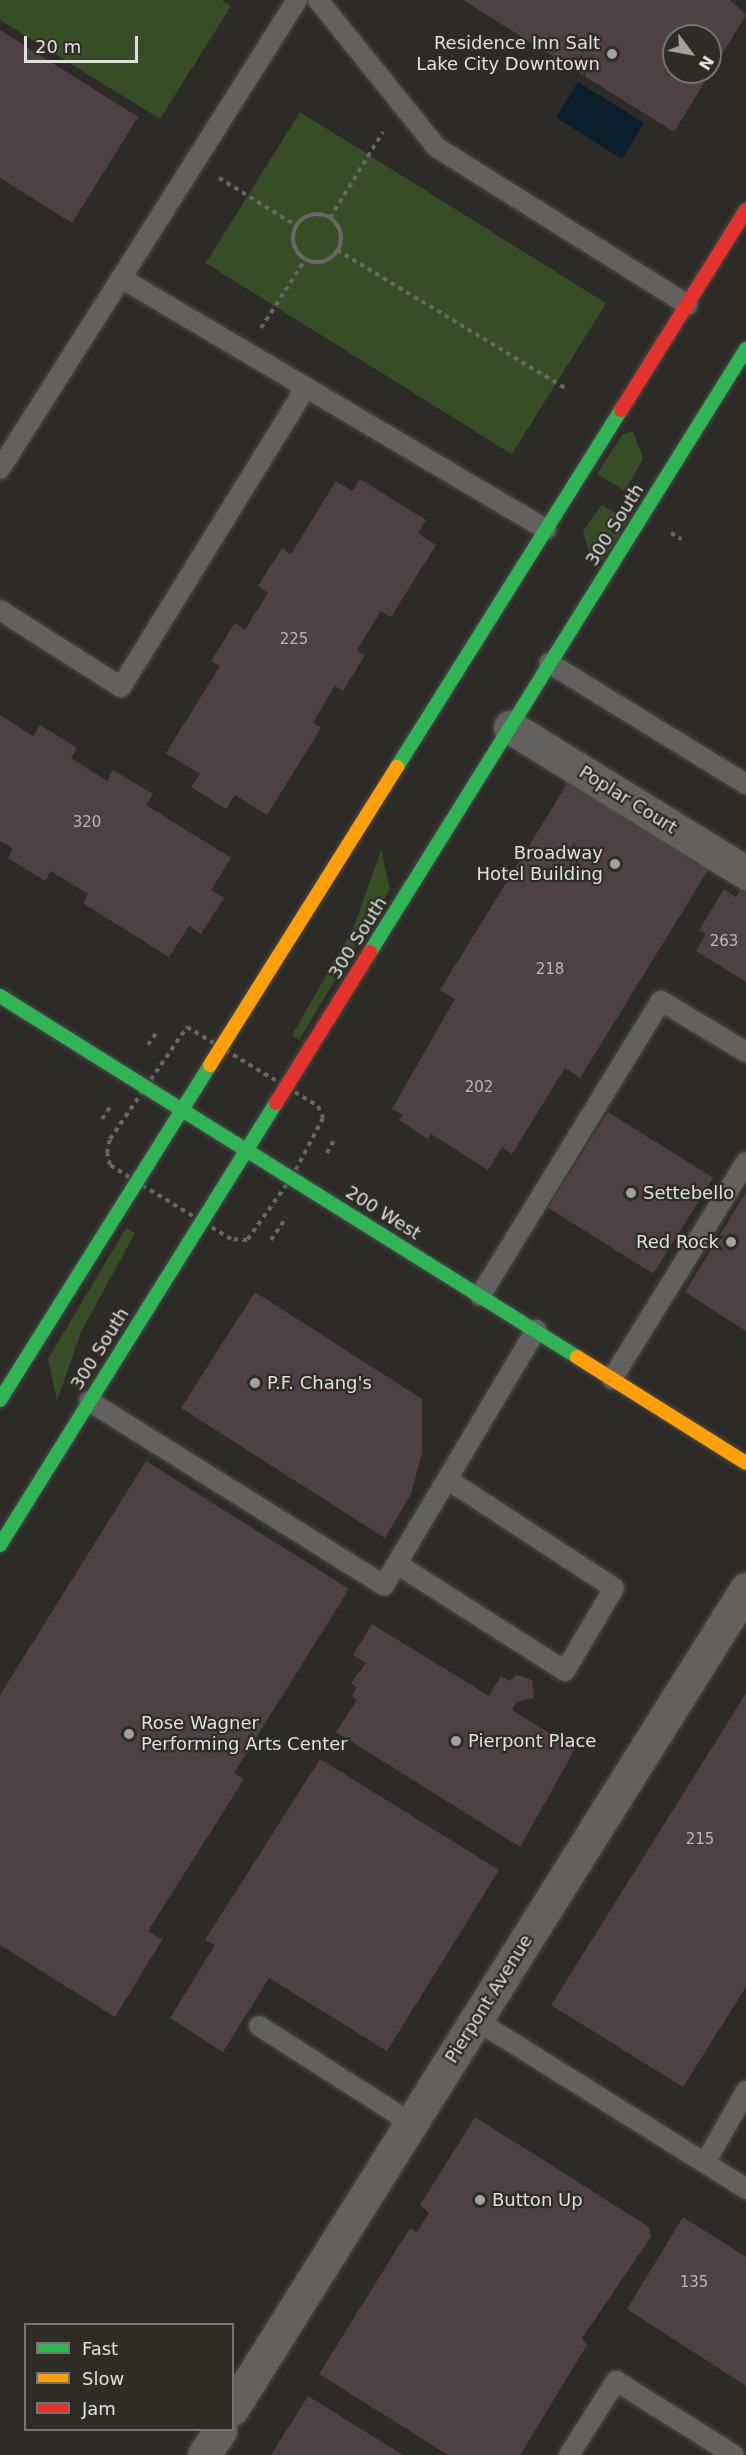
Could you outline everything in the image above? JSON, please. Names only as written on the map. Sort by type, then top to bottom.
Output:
[{"type":"street","points":[[0,1400],[746,210]]},
{"type":"street","name":"300 South","points":[[0,1545],[746,349]]},
{"type":"street","name":"Poplar Court","points":[[510,727],[746,873]]},
{"type":"street","name":"200 West","points":[[0,996],[184,1109],[746,1463]]},
{"type":"street","name":"Pierpont Avenue","points":[[234,2406],[746,1589]]},
{"type":"street","points":[[204,2455],[219,2431]]},
{"type":"lane","points":[[0,469],[297,0]]},
{"type":"lane","points":[[318,0],[436,147],[688,305]]},
{"type":"lane","points":[[121,278],[546,529]]},
{"type":"lane","points":[[0,610],[121,687],[306,387]]},
{"type":"lane","points":[[549,663],[746,783]]},
{"type":"lane","points":[[480,1296],[661,1001],[746,1052]]},
{"type":"lane","points":[[612,1379],[746,1162]]},
{"type":"lane","points":[[89,1401],[384,1585],[536,1330]]},
{"type":"lane","points":[[397,1564],[565,1671],[614,1588],[447,1479]]},
{"type":"lane","points":[[476,2020],[746,2189]]},
{"type":"lane","points":[[259,2026],[411,2123]]},
{"type":"lane","points":[[705,2163],[746,2091]]},
{"type":"lane","points":[[569,2455],[616,2381],[734,2455]]},
{"type":"path","points":[[330,218],[383,132]]},
{"type":"path","points":[[216,176],[297,226]]},
{"type":"path","points":[[310,215],[330,218],[341,234],[337,250],[320,262],[305,260],[293,241],[297,226],[310,215]]},
{"type":"path","points":[[337,250],[565,388]]},
{"type":"path","points":[[256,336],[305,260]]},
{"type":"path","points":[[148,1046],[158,1030]]},
{"type":"path","points":[[102,1119],[111,1105]]},
{"type":"path","points":[[327,1153],[334,1140]]},
{"type":"path","points":[[271,1240],[288,1215]]},
{"type":"green space","points":[[0,0],[222,0],[231,6],[160,119],[0,20]]},
{"type":"green space","points":[[300,112],[606,303],[512,454],[206,263]]},
{"type":"green space","points":[[633,431],[643,459],[625,491],[597,474],[622,435]]},
{"type":"green space","points":[[602,505],[628,520],[604,559],[592,562],[583,531]]},
{"type":"green space","points":[[381,850],[390,889],[299,1040],[292,1035],[353,929]]},
{"type":"green space","points":[[126,1228],[135,1233],[81,1332],[57,1401],[48,1359]]},
{"type":"water","points":[[578,82],[644,123],[622,159],[556,118]]},
{"type":"building","name":"Residence Inn Salt Lake City Downtown","points":[[463,0],[730,0],[746,15],[722,54],[722,24],[662,24],[662,84],[704,84],[674,132]]},
{"type":"building","points":[[0,30],[138,117],[72,223],[0,178]]},
{"type":"building","points":[[360,479],[426,520],[418,533],[436,545],[391,617],[381,611],[357,650],[365,655],[343,691],[335,686],[313,722],[321,728],[267,815],[235,795],[226,809],[191,787],[200,774],[166,753],[220,666],[211,661],[235,623],[245,630],[268,593],[258,586],[282,548],[291,554],[336,481],[352,491]]},
{"type":"building","points":[[0,715],[33,736],[40,725],[77,748],[71,758],[107,781],[113,770],[153,794],[146,805],[231,858],[211,890],[224,898],[201,934],[189,926],[169,957],[83,903],[88,894],[51,871],[45,881],[8,858],[13,849],[0,841]]},
{"type":"building","points":[[570,779],[710,867],[580,1078],[565,1068],[512,1154],[502,1147],[488,1170],[431,1134],[428,1139],[399,1120],[403,1115],[392,1109],[455,999],[440,990]]},
{"type":"building","points":[[742,888],[746,890],[746,982],[696,951],[706,934],[699,930],[724,889],[736,897]]},
{"type":"building","name":"Settebello","points":[[608,1112],[713,1178],[653,1274],[548,1208]]},
{"type":"building","name":"Red Rock","points":[[746,1192],[746,1331],[685,1292]]},
{"type":"building","points":[[255,1292],[422,1399],[422,1453],[411,1494],[385,1538],[181,1408]]},
{"type":"building","name":"Rose Wagner Performing Arts Center","points":[[146,1461],[349,1589],[234,1773],[244,1779],[148,1931],[162,1940],[115,2017],[0,1945],[0,1695]]},
{"type":"building","name":"Pierpont Place","points":[[372,1624],[489,1696],[501,1676],[509,1681],[517,1675],[532,1680],[534,1698],[516,1702],[512,1710],[575,1749],[520,1847],[336,1732],[357,1700],[352,1696],[357,1687],[351,1683],[366,1663],[353,1655]]},
{"type":"building","points":[[746,1693],[746,1987],[683,2087],[551,2005]]},
{"type":"building","points":[[320,1759],[499,1870],[387,2051],[269,1978],[223,2052],[170,2018],[215,1945],[205,1940]]},
{"type":"building","points":[[475,2117],[649,2227],[651,2237],[582,2338],[587,2345],[520,2455],[448,2455],[319,2374],[410,2228],[417,2232],[429,2213],[420,2205]]},
{"type":"building","points":[[683,2217],[746,2257],[746,2386],[627,2309]]},
{"type":"building","points":[[308,2396],[403,2455],[271,2455]]},
{"type":"traffic: fast","points":[[370,952],[746,349]]},
{"type":"traffic: fast","points":[[397,767],[621,410]]},
{"type":"traffic: fast","points":[[0,996],[577,1357]]},
{"type":"traffic: fast","points":[[0,1400],[210,1065]]},
{"type":"traffic: fast","points":[[0,1545],[276,1103]]},
{"type":"traffic: slow","points":[[210,1065],[397,767]]},
{"type":"traffic: slow","points":[[577,1357],[746,1463]]},
{"type":"traffic: jam","points":[[621,410],[746,210]]},
{"type":"traffic: jam","points":[[276,1103],[370,952]]},
{"type":"place","name":"Residence Inn Salt Lake City Downtown","points":[[612,54]]},
{"type":"place","name":"Broadway Hotel Building","points":[[615,864]]},
{"type":"place","name":"Settebello","points":[[631,1193]]},
{"type":"place","name":"Red Rock","points":[[731,1242]]},
{"type":"place","name":"P.F. Chang's","points":[[255,1383]]},
{"type":"place","name":"Rose Wagner Performing Arts Center","points":[[129,1734]]},
{"type":"place","name":"Pierpont Place","points":[[456,1741]]},
{"type":"place","name":"Button Up","points":[[480,2200]]}]
